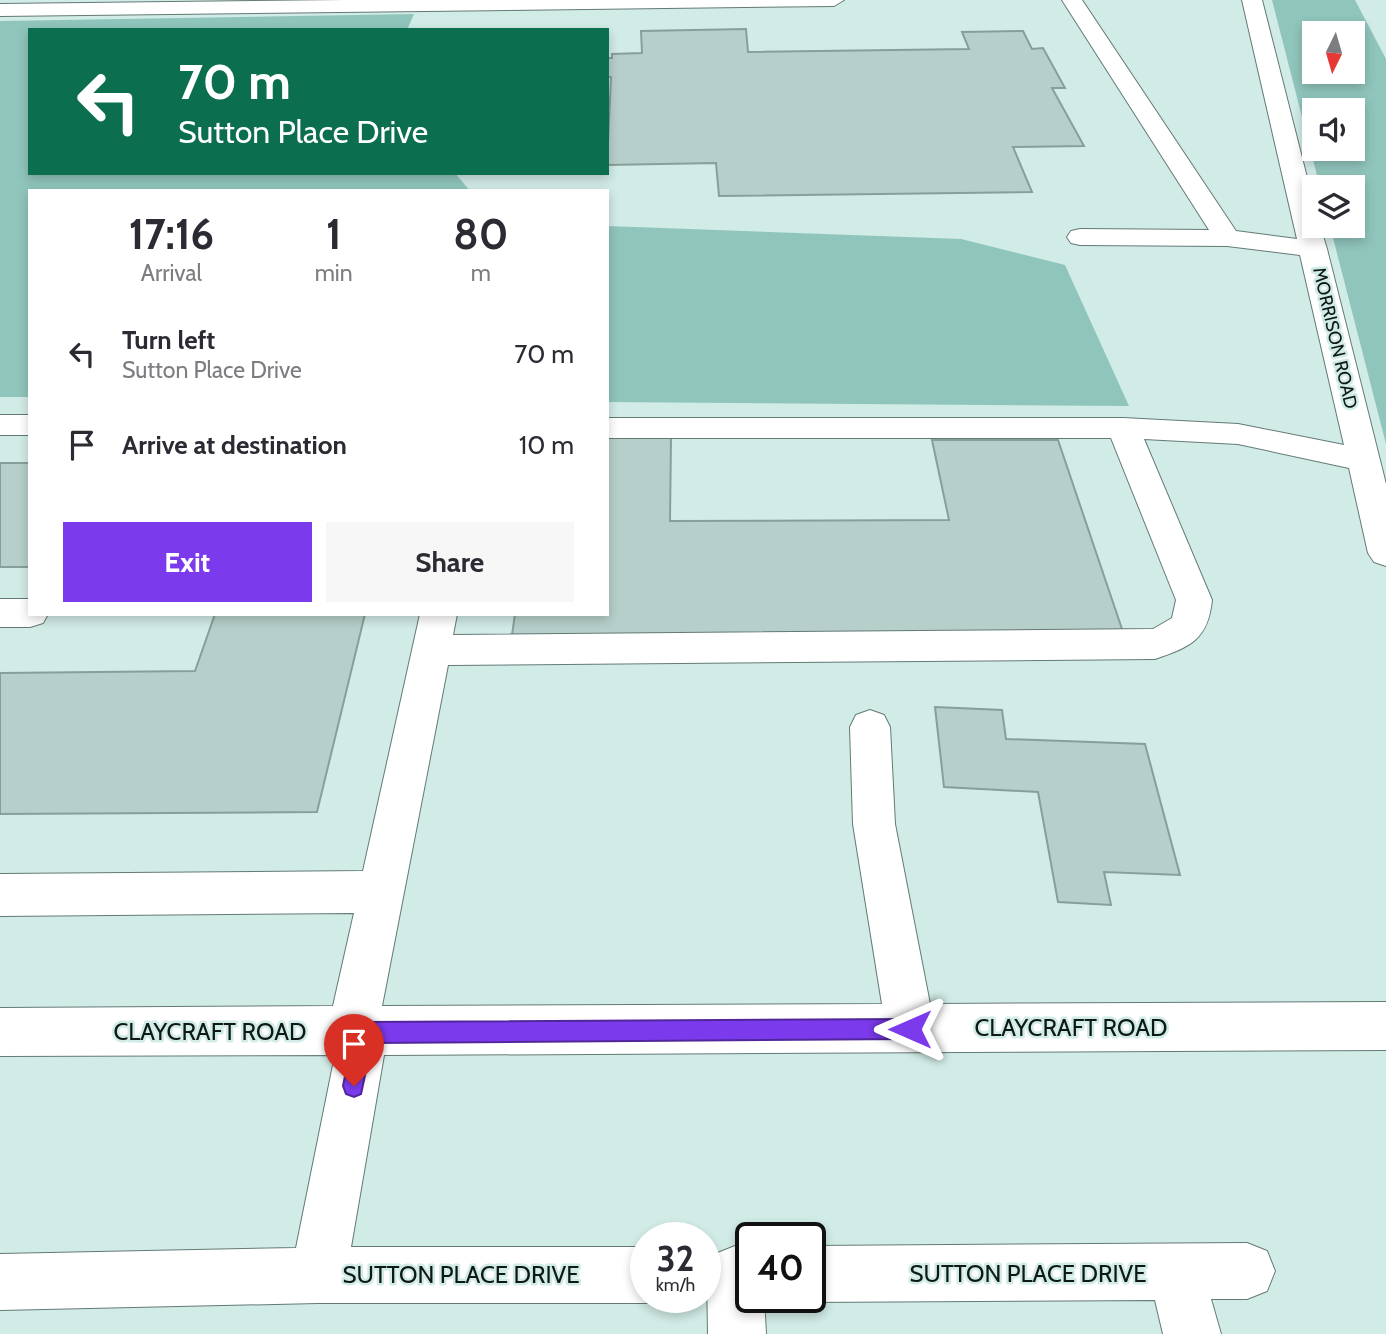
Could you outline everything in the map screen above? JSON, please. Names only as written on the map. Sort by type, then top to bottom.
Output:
[{"type":"street","points":[[0,10],[573,1],[834,0]]},
{"type":"street","points":[[1072,0],[1227,238]]},
{"type":"street","name":"MORRISON ROAD","points":[[1252,0],[1386,553]]},
{"type":"street","points":[[1080,237],[1227,238],[1314,249]]},
{"type":"street","points":[[0,425],[28,425]]},
{"type":"street","points":[[609,428],[1123,428],[1238,434],[1364,460]]},
{"type":"street","points":[[435,632],[1155,644],[1179,636],[1192,621],[1194,600],[1123,428]]},
{"type":"street","points":[[0,613],[28,613]]},
{"type":"street","name":"SUTTON PLACE DRIVE","points":[[318,1275],[381,892],[435,632]]},
{"type":"street","points":[[870,727],[874,824],[883,884],[896,936],[910,1029]]},
{"type":"street","points":[[0,895],[381,892]]},
{"type":"street","name":"CLAYCRAFT ROAD","points":[[0,1032],[1386,1026]]},
{"type":"street","name":"SUTTON PLACE DRIVE","points":[[826,1274],[1176,1274],[1247,1271]]},
{"type":"street","points":[[730,1274],[737,1334]]},
{"type":"street","points":[[1176,1274],[1192,1334]]},
{"type":"street","name":"SUTTON PLACE DRIVE","points":[[0,1282],[318,1275],[630,1275]]},
{"type":"green space","points":[[1272,0],[1355,0],[1386,59],[1386,444],[1333,238],[1365,238],[1365,175],[1317,175],[1313,161],[1365,161],[1365,98],[1302,98],[1302,117]]},
{"type":"green space","points":[[414,14],[408,28],[28,28],[28,175],[457,175],[468,189],[28,189],[28,397],[0,397],[0,21]]},
{"type":"green space","points":[[609,226],[961,239],[1065,265],[1129,406],[609,402]]},
{"type":"building","points":[[746,29],[748,52],[969,49],[962,32],[1023,31],[1032,49],[1043,48],[1065,88],[1052,88],[1084,146],[1013,147],[1032,192],[719,196],[716,163],[609,165],[609,58],[612,58],[612,54],[642,53],[641,31]]},
{"type":"building","points":[[609,438],[671,438],[670,521],[949,520],[932,440],[1058,440],[1123,632],[512,635],[515,616],[609,616]]},
{"type":"building","points":[[0,463],[28,463],[28,567],[0,567]]},
{"type":"building","points":[[214,616],[365,616],[317,812],[0,814],[0,673],[195,671]]},
{"type":"building","points":[[935,707],[1002,710],[1006,739],[1145,744],[1180,875],[1104,872],[1111,905],[1058,902],[1038,792],[944,787]]},
{"type":"route","points":[[354,1086],[364,1032],[910,1029]]}]
